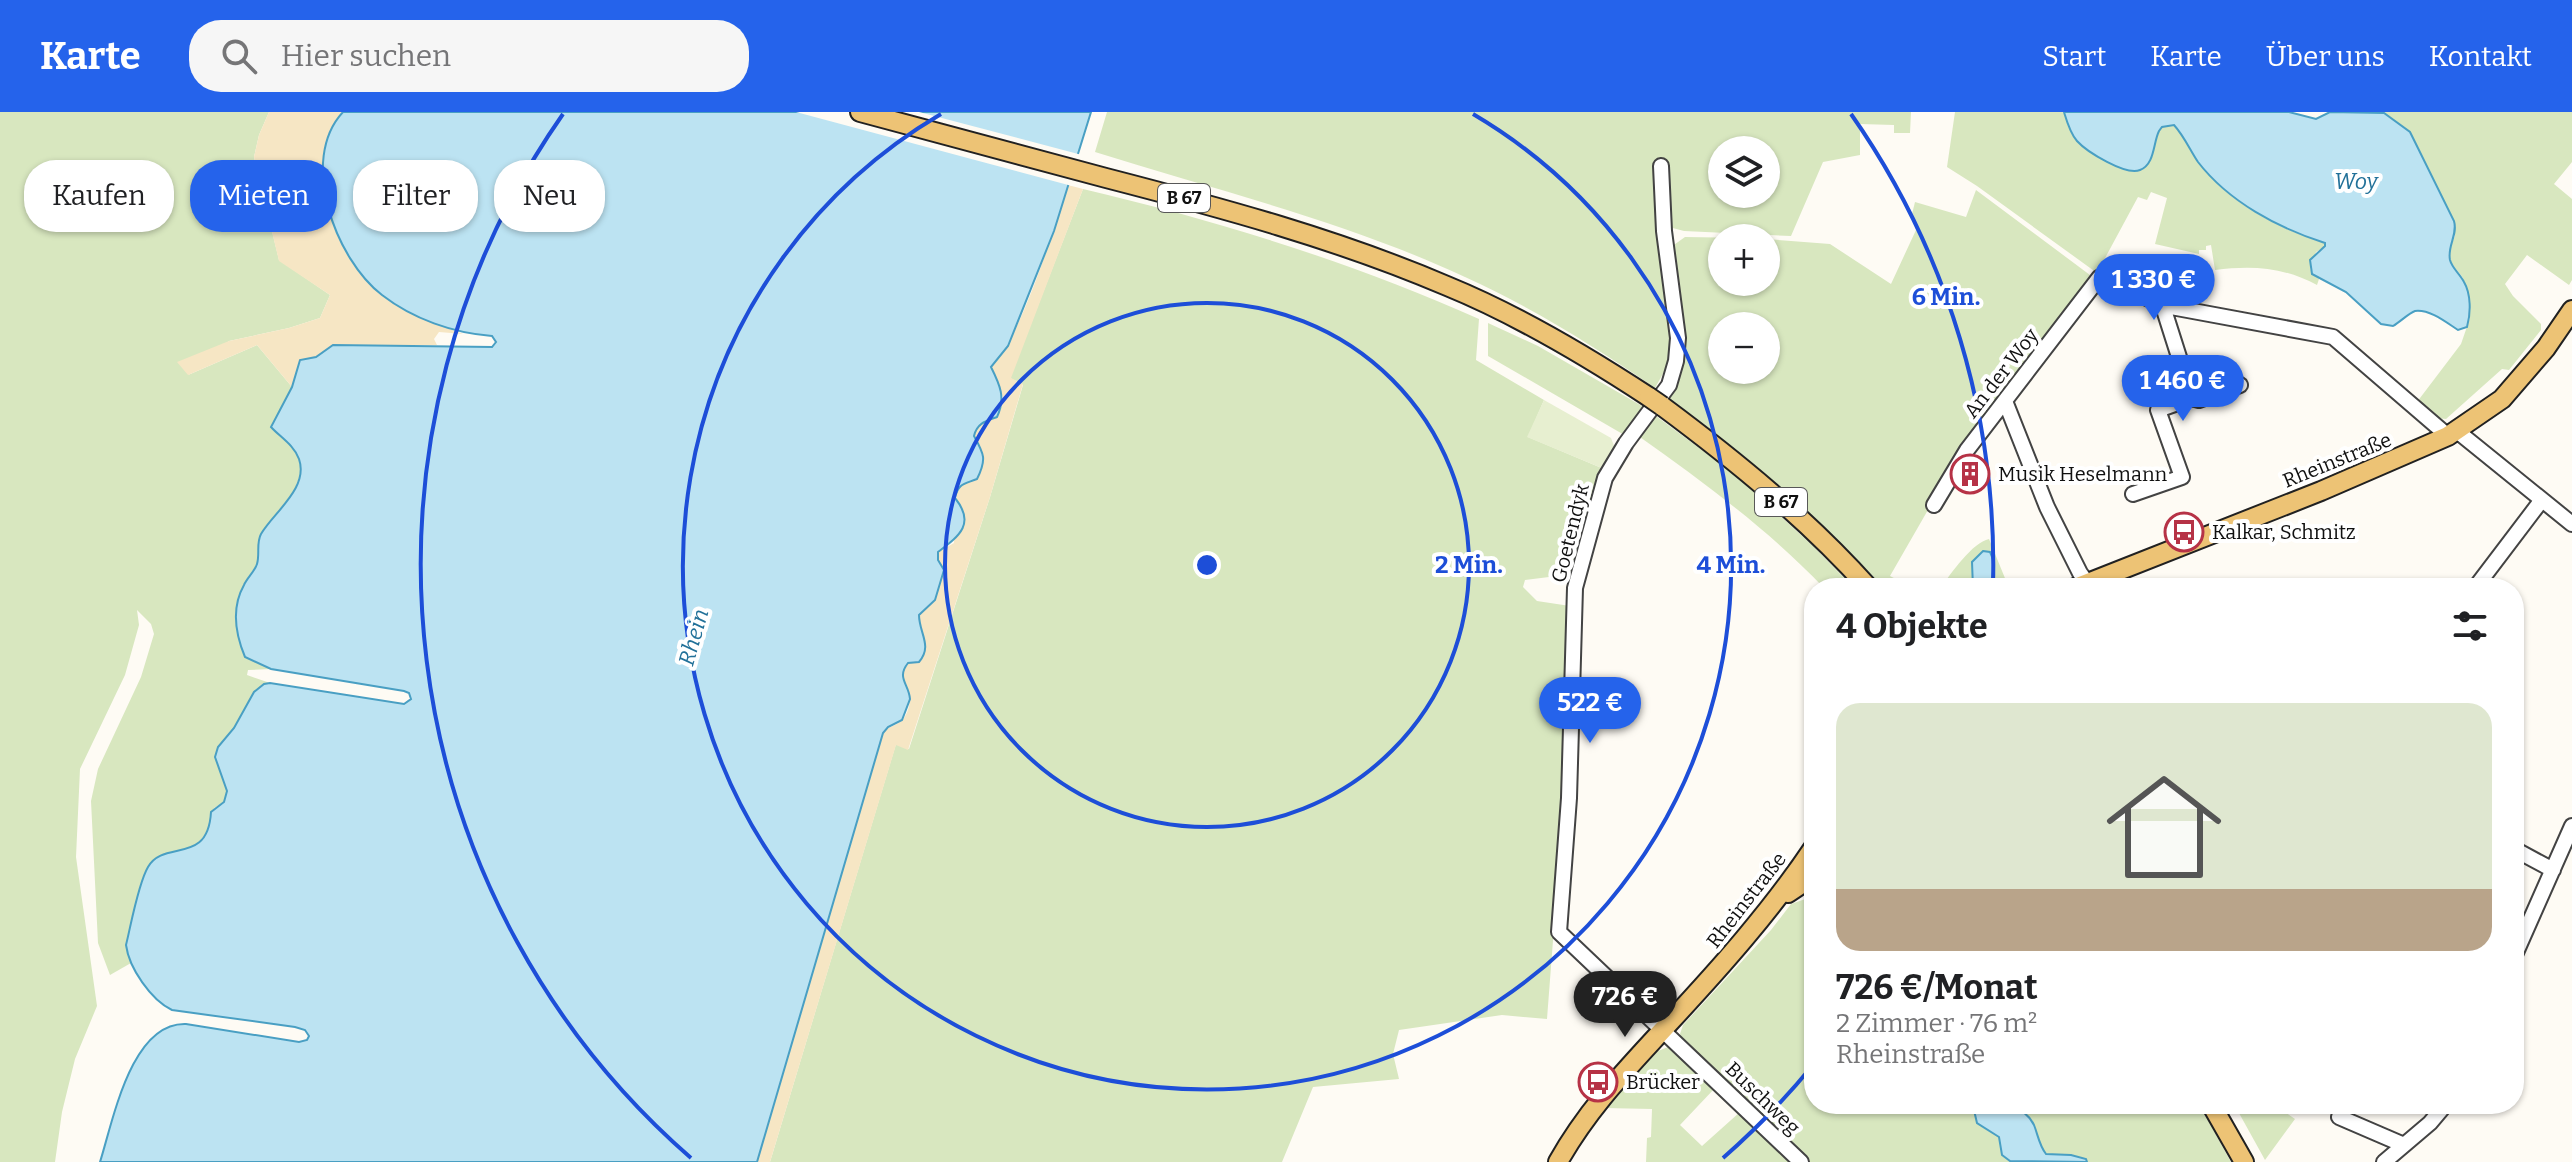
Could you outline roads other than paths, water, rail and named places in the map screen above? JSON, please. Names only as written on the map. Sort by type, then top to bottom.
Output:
[{"type":"main road","name":"B 67","points":[[860,112],[1266,221],[1449,286],[1604,368],[1655,402],[1774,496],[1859,578]]},
{"type":"main road","name":"Rheinstraße","points":[[2104,578],[2321,491],[2452,434],[2502,399],[2546,348],[2572,310]]},
{"type":"main road","name":"Rheinstraße","points":[[1558,1162],[1585,1117],[1606,1090],[1773,905],[1804,864]]},
{"type":"main road","points":[[1773,905],[1804,882]]},
{"type":"main road","points":[[2217,1114],[2244,1162]]},
{"type":"street","name":"Goetendyk","points":[[1661,166],[1664,231],[1678,349],[1669,385],[1626,443],[1605,478],[1578,570],[1569,798],[1559,932],[1663,1030]]},
{"type":"street","name":"An der Woy","points":[[1934,505],[1967,450],[2099,278],[2166,306],[2333,337],[2452,434],[2572,524]]},
{"type":"street","points":[[2166,306],[2165,313],[2192,398]]},
{"type":"street","points":[[2133,494],[2182,477],[2158,410],[2240,385]]},
{"type":"street","points":[[2005,401],[2047,507],[2080,578]]},
{"type":"street","points":[[2483,578],[2541,501]]},
{"type":"street","points":[[2524,935],[2572,826]]},
{"type":"street","points":[[2524,854],[2553,870]]},
{"type":"street","name":"Buschweg","points":[[1663,1030],[1801,1162]]},
{"type":"street","points":[[2384,1162],[2438,1114]]},
{"type":"street","points":[[2339,1117],[2404,1145]]},
{"type":"water","name":"Rhein","points":[[343,112],[1091,112],[1054,231],[1008,346],[991,367],[1001,392],[1000,410],[997,417],[982,423],[975,432],[983,457],[982,466],[977,479],[963,485],[956,493],[955,498],[964,515],[962,529],[938,552],[938,560],[944,570],[935,600],[919,615],[925,650],[919,662],[908,663],[903,673],[910,699],[902,720],[883,733],[757,1162],[100,1162],[127,1077],[151,1039],[167,1028],[186,1024],[299,1042],[307,1040],[309,1036],[305,1030],[295,1027],[172,1010],[156,999],[142,982],[126,945],[148,867],[164,854],[194,846],[208,829],[211,812],[224,802],[227,791],[215,757],[218,747],[234,728],[254,692],[270,683],[404,704],[411,699],[409,693],[404,691],[271,669],[245,657],[242,648],[236,621],[240,594],[257,564],[261,534],[289,499],[299,480],[301,470],[297,454],[271,427],[292,387],[300,360],[316,357],[333,345],[492,347],[496,342],[492,336],[463,332],[420,318],[382,295],[365,279],[337,231],[337,160],[324,160],[330,132]]},
{"type":"water","name":"Woy","points":[[2064,112],[2289,112],[2316,119],[2330,112],[2384,113],[2410,132],[2454,221],[2450,260],[2468,292],[2470,310],[2467,327],[2458,330],[2438,317],[2421,311],[2413,312],[2393,326],[2381,324],[2346,292],[2312,274],[2310,260],[2325,243],[2290,230],[2239,201],[2198,162],[2174,125],[2162,127],[2148,163],[2134,171],[2107,162],[2082,146],[2072,134]]},
{"type":"water","points":[[1983,551],[1990,552],[1994,562],[1992,578],[1973,578],[1972,562]]},
{"type":"water","points":[[1975,1114],[2025,1114],[2034,1125],[2046,1154],[2071,1155],[2087,1162],[2010,1161],[2002,1155],[1999,1137],[1977,1123]]},
{"type":"place","name":"Musik Heselmann","points":[[1970,474]]},
{"type":"place","name":"Kalkar, Schmitz","points":[[2184,532]]},
{"type":"place","name":"Brücker","points":[[1598,1082]]}]
